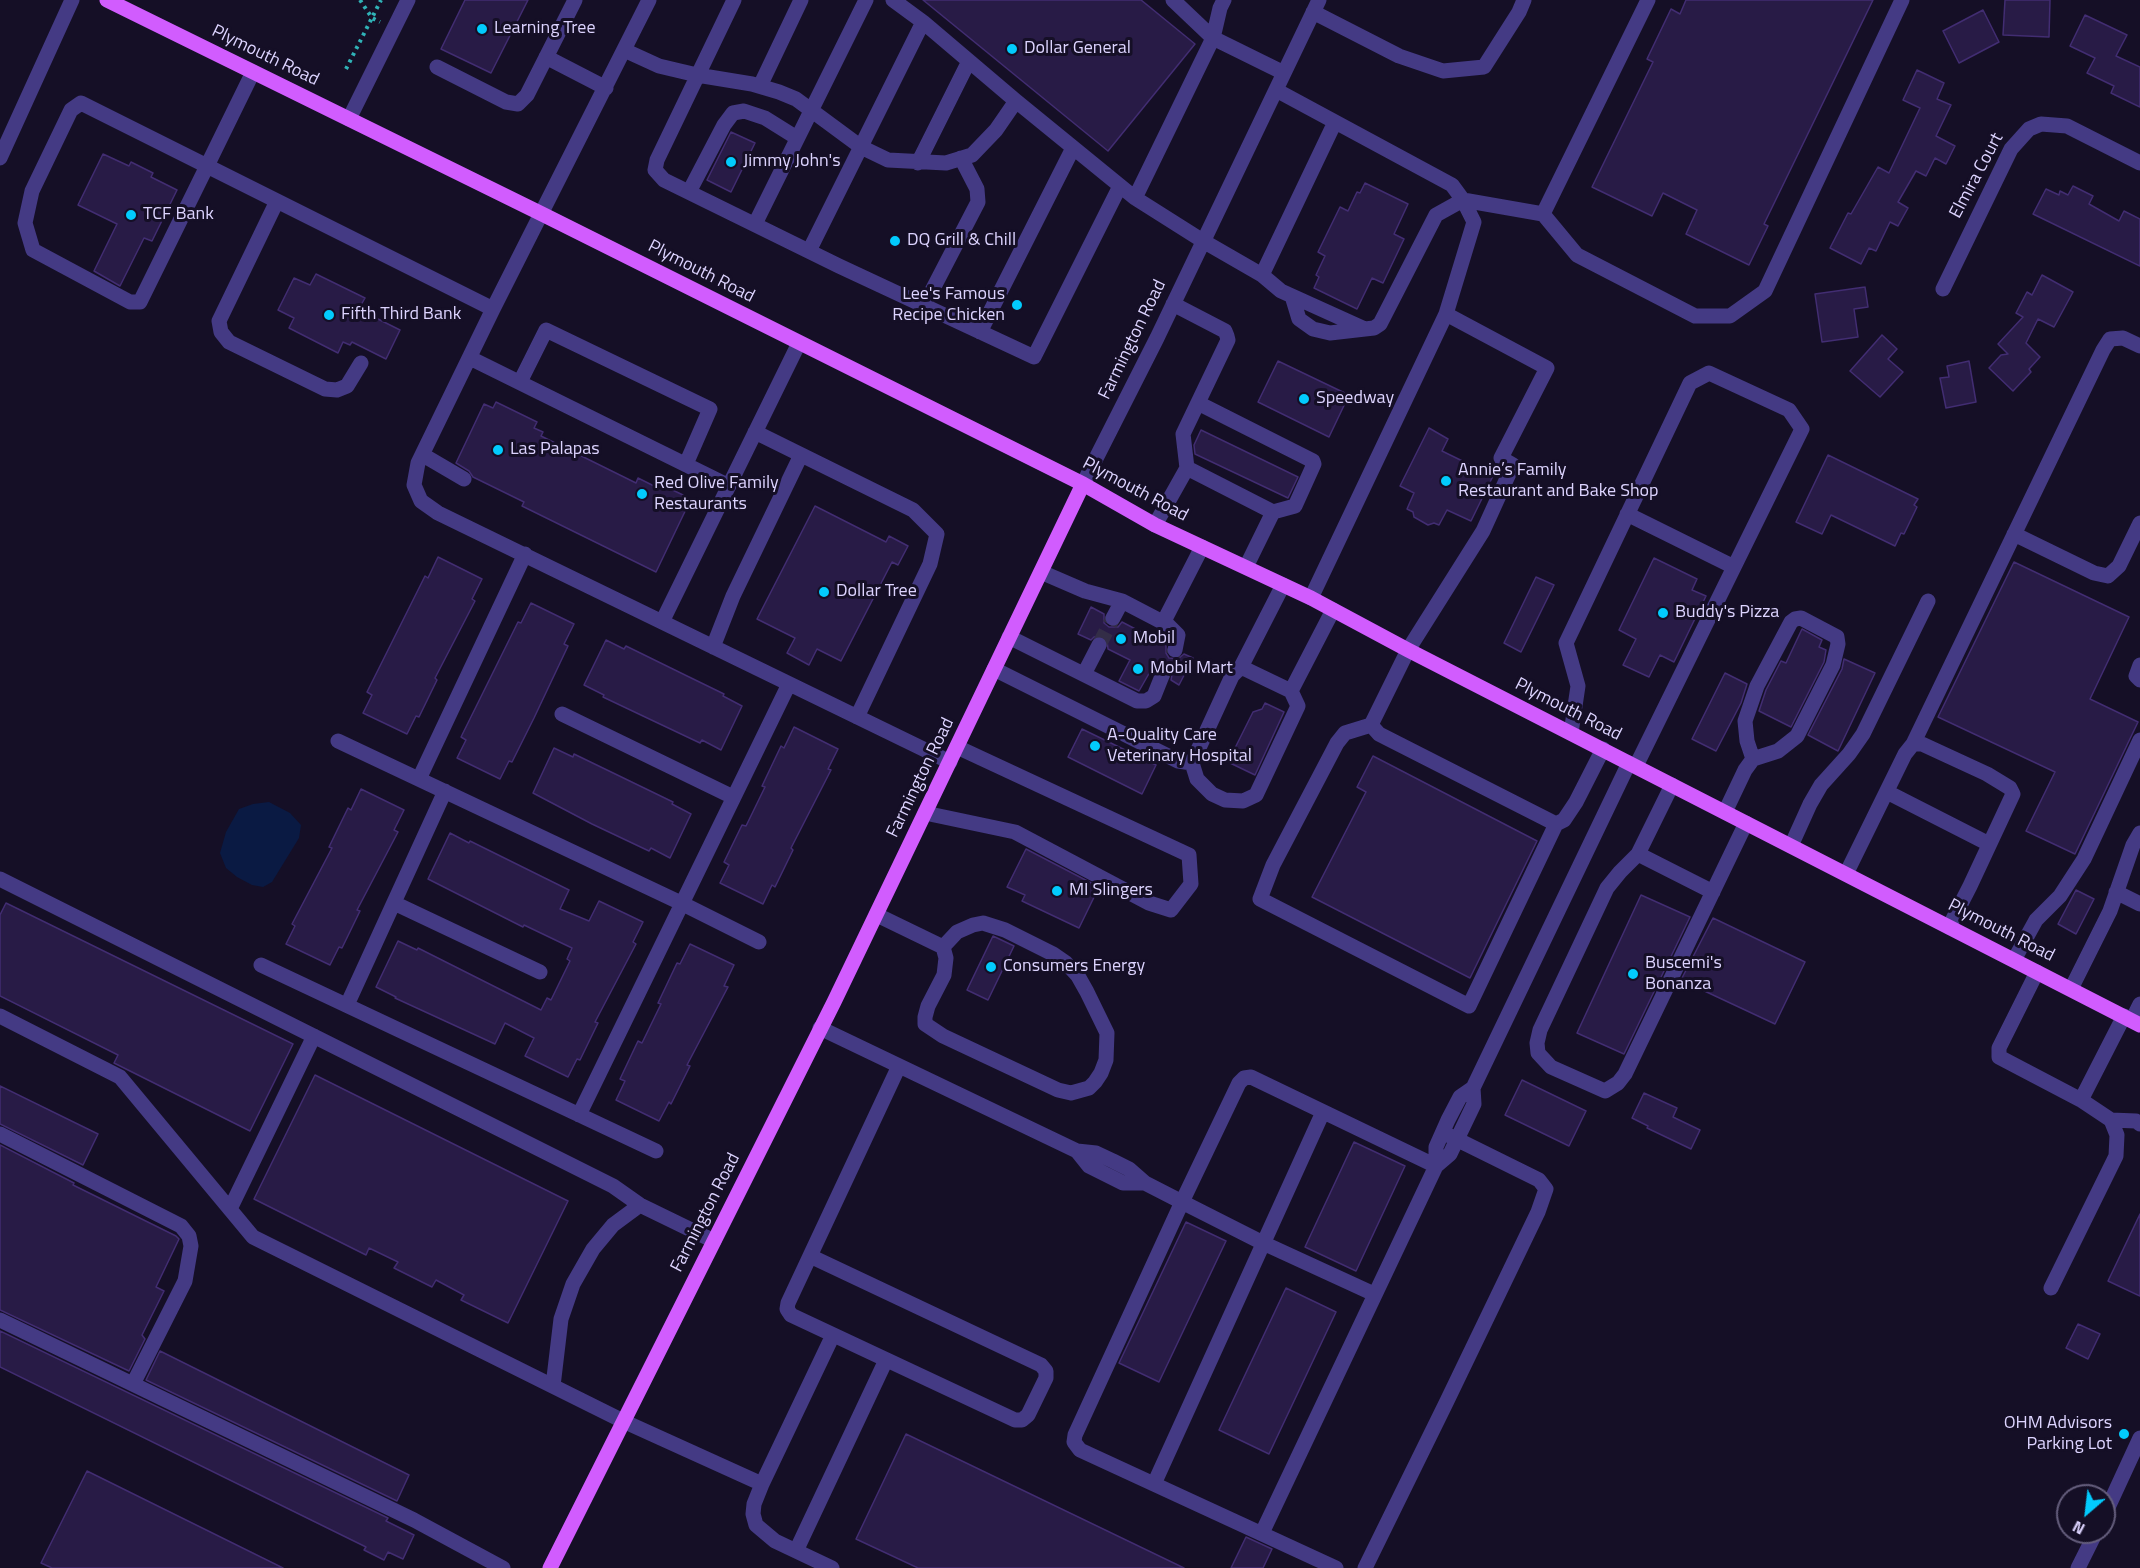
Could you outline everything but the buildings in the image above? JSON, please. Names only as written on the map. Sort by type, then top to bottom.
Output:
[{"type":"main road","name":"Plymouth Road","points":[[107,0],[1083,484],[1155,525],[1311,598],[1408,650],[2132,1020]]},
{"type":"main road","name":"Farmington Road","points":[[550,1568],[876,915],[1083,484]]},
{"type":"street","points":[[0,158],[72,0]]},
{"type":"street","points":[[349,119],[408,0]]},
{"type":"street","points":[[436,67],[506,102],[518,104],[527,95],[575,0]]},
{"type":"street","points":[[649,0],[418,463],[414,485],[421,501],[438,513],[950,762]]},
{"type":"street","points":[[734,0],[657,160],[655,170],[664,180],[809,251],[1034,357],[1120,186]]},
{"type":"street","points":[[760,86],[801,0]]},
{"type":"street","points":[[755,224],[866,0]]},
{"type":"street","points":[[893,0],[923,22],[1135,198],[1262,275],[1281,291],[1365,329]]},
{"type":"street","points":[[1173,0],[1213,38],[1284,73]]},
{"type":"street","points":[[1135,198],[1213,38],[1224,0]]},
{"type":"street","points":[[1316,6],[1399,56],[1443,71],[1484,67],[1519,12],[1524,0]]},
{"type":"street","points":[[1543,214],[1648,0]]},
{"type":"street","points":[[1292,296],[1299,319],[1313,329],[1330,333],[1374,328],[1380,324],[1436,214],[1462,200],[1543,214],[1577,255],[1695,316],[1730,316],[1764,291],[1902,0]]},
{"type":"street","name":"Farmington Road","points":[[1083,484],[1173,304],[1316,6]]},
{"type":"street","points":[[809,251],[923,22]]},
{"type":"street","points":[[624,50],[658,66],[760,86],[796,99],[861,147],[888,160],[946,163],[972,155],[996,130],[1016,101]]},
{"type":"street","points":[[546,57],[606,88]]},
{"type":"street","points":[[918,163],[969,61]]},
{"type":"street","points":[[253,72],[207,166],[140,302],[130,302],[33,250],[25,223],[32,190],[71,110],[81,103],[207,166],[277,201],[494,309]]},
{"type":"street","points":[[1276,90],[1452,185],[1474,222],[1446,314],[1311,598]]},
{"type":"street","points":[[689,192],[724,125],[733,113],[744,111],[765,118],[797,138]]},
{"type":"street","points":[[1262,275],[1335,122]]},
{"type":"street","name":"Elmira Court","points":[[1943,289],[2011,149],[2029,129],[2041,124],[2067,126],[2140,163]]},
{"type":"street","points":[[980,332],[1072,148]]},
{"type":"street","points":[[924,306],[978,202],[977,189],[961,158]]},
{"type":"street","points":[[277,201],[219,321],[221,332],[229,342],[325,389],[337,390],[347,386],[361,363]]},
{"type":"street","points":[[1155,525],[1187,468],[1183,434],[1228,340],[1225,331],[1173,304]]},
{"type":"street","points":[[1446,314],[1547,368],[1501,458],[1513,465],[1483,531],[1408,650],[1371,725],[1345,733],[1337,742],[1273,865],[1260,899],[1469,1006],[1556,824],[1564,820],[1576,802],[1603,749]]},
{"type":"street","points":[[520,382],[546,330],[710,409],[686,464]]},
{"type":"street","points":[[1846,874],[1905,754],[1913,744],[2103,350],[2110,339],[2123,338],[2140,346]]},
{"type":"street","points":[[662,622],[800,343]]},
{"type":"street","points":[[470,358],[729,486]]},
{"type":"street","points":[[1436,1166],[1436,1147],[1460,1097],[1473,1088],[1802,429],[1789,410],[1709,373],[1690,383],[1566,643],[1578,686],[1571,733]]},
{"type":"street","points":[[1187,468],[1273,512],[1296,506],[1314,464],[1314,461],[1198,403]]},
{"type":"street","points":[[755,432],[913,510],[937,534],[930,564],[857,717]]},
{"type":"street","points":[[423,455],[464,479]]},
{"type":"street","points":[[713,647],[733,596],[801,455]]},
{"type":"street","points":[[1246,567],[1273,512]]},
{"type":"street","points":[[1627,514],[1734,567]]},
{"type":"street","points":[[2014,534],[2094,573],[2108,576],[2119,566],[2140,523]]},
{"type":"street","points":[[1163,623],[1202,547]]},
{"type":"street","points":[[419,779],[525,555]]},
{"type":"street","points":[[1041,572],[1085,591],[1122,601],[1163,623],[1178,635],[1175,650]]},
{"type":"street","points":[[1241,667],[1291,691],[1298,706],[1256,795],[1243,801],[1225,800],[1212,794],[1197,779],[1192,763],[1232,676],[1241,667],[1283,585]]},
{"type":"street","points":[[1113,618],[1122,601]]},
{"type":"street","points":[[1791,846],[1821,785],[1849,754],[1863,734],[1928,601]]},
{"type":"street","points":[[1291,691],[1333,610]]},
{"type":"street","points":[[1725,812],[1745,770],[1754,759],[1778,751],[1797,736],[1833,665],[1838,644],[1836,637],[1801,618],[1791,622],[1757,686],[1745,720],[1747,741],[1754,759]]},
{"type":"street","points":[[1009,637],[1137,701],[1146,701],[1154,696],[1162,676]]},
{"type":"street","points":[[1084,674],[1099,645]]},
{"type":"street","points":[[2140,665],[2136,676],[2140,680]]},
{"type":"street","points":[[994,669],[1178,760],[1192,763]]},
{"type":"street","points":[[579,1115],[789,684]]},
{"type":"street","points":[[562,714],[733,797]]},
{"type":"street","points":[[1371,725],[1379,734],[1556,824]]},
{"type":"street","points":[[2014,960],[2036,920],[2060,896],[2084,859],[2140,740]]},
{"type":"street","points":[[338,741],[759,942]]},
{"type":"street","points":[[1913,744],[1922,744],[1988,774],[2010,788],[2013,794],[1949,927]]},
{"type":"street","points":[[925,813],[1015,832],[1149,903],[1172,910],[1191,884],[1189,855],[957,747]]},
{"type":"street","points":[[1672,785],[1638,854],[1607,888],[1540,1030],[1537,1043],[1538,1053],[1551,1067],[1605,1091],[1618,1083],[1625,1074],[1746,823]]},
{"type":"street","points":[[347,1005],[445,791]]},
{"type":"street","points":[[1887,792],[1989,844]]},
{"type":"street","points":[[2071,989],[2110,911],[2133,845],[2140,833]]},
{"type":"street","points":[[1638,854],[1713,892]]},
{"type":"street","points":[[0,879],[614,1186],[639,1205],[714,1241]]},
{"type":"street","points":[[2116,892],[2140,904]]},
{"type":"street","points":[[394,903],[540,972]]},
{"type":"street","points":[[876,915],[943,947],[946,958],[944,975],[928,1006],[925,1024],[943,1036],[1058,1090],[1071,1093],[1089,1088],[1095,1082],[1106,1060],[1107,1033],[1078,976],[1066,963],[1005,930],[983,923],[957,932],[943,947]]},
{"type":"street","points":[[261,964],[656,1151]]},
{"type":"street","points":[[2037,972],[1999,1048],[1999,1057],[2081,1100],[2111,1120],[2136,1121],[2140,1124]]},
{"type":"street","points":[[2081,1100],[2140,1004]]},
{"type":"street","points":[[0,1016],[120,1077],[253,1237],[623,1421],[762,1484]]},
{"type":"street","points":[[820,1028],[1077,1151],[1096,1153],[1129,1169],[1145,1183],[1182,1202],[1263,1243],[1374,1294]]},
{"type":"street","points":[[230,1209],[314,1036]]},
{"type":"street","points":[[810,1256],[1041,1365],[1046,1371],[1046,1378],[1028,1416],[1022,1420],[1015,1420],[791,1315],[787,1309],[810,1256],[898,1066]]},
{"type":"street","points":[[1336,1568],[1080,1450],[1074,1442],[1080,1424],[1182,1202],[1239,1083],[1244,1078],[1251,1077],[1436,1166]]},
{"type":"street","points":[[1262,1533],[1436,1166],[1450,1154],[1474,1104],[1473,1088]]},
{"type":"street","points":[[1155,1484],[1323,1112]]},
{"type":"street","points":[[2051,1288],[2116,1156],[2117,1135],[2111,1120]]},
{"type":"street","points":[[1365,1568],[1538,1212],[1546,1189],[1539,1180],[1443,1132]]},
{"type":"street","points":[[0,1134],[181,1226],[189,1236],[191,1246],[185,1281],[133,1384]]},
{"type":"street","points":[[553,1386],[561,1319],[573,1284],[593,1249],[606,1233],[639,1205]]},
{"type":"street","points":[[0,1320],[414,1520],[503,1568]]},
{"type":"street","points":[[832,1568],[775,1541],[756,1525],[753,1514],[754,1504],[762,1484],[833,1335]]},
{"type":"street","points":[[796,1551],[886,1360]]},
{"type":"street","points":[[2116,1490],[2140,1438]]},
{"type":"street","points":[[2078,1568],[2090,1544]]},
{"type":"path","points":[[346,69],[381,0]]},
{"type":"water","points":[[269,802],[290,813],[301,825],[299,838],[272,882],[263,887],[252,885],[237,877],[226,868],[220,853],[226,832],[239,809]]},
{"type":"tunnel","points":[[1099,645],[1113,618]]},
{"type":"tunnel","points":[[1162,676],[1175,650]]},
{"type":"place","name":"Learning Tree","points":[[482,29]]},
{"type":"place","name":"Dollar General","points":[[1012,49]]},
{"type":"place","name":"Jimmy John's","points":[[731,162]]},
{"type":"place","name":"TCF Bank","points":[[131,215]]},
{"type":"place","name":"DQ Grill & Chill","points":[[895,241]]},
{"type":"place","name":"Lee's Famous Recipe Chicken","points":[[1017,305]]},
{"type":"place","name":"Fifth Third Bank","points":[[329,315]]},
{"type":"place","name":"Speedway","points":[[1304,399]]},
{"type":"place","name":"Las Palapas","points":[[498,450]]},
{"type":"place","name":"Annie’s Family Restaurant and Bake Shop","points":[[1446,481]]},
{"type":"place","name":"Red Olive Family Restaurants","points":[[642,494]]},
{"type":"place","name":"Dollar Tree","points":[[824,592]]},
{"type":"place","name":"Buddy's Pizza","points":[[1663,613]]},
{"type":"place","name":"Mobil","points":[[1121,639]]},
{"type":"place","name":"Mobil Mart","points":[[1138,669]]},
{"type":"place","name":"A-Quality Care Veterinary Hospital","points":[[1095,746]]},
{"type":"place","name":"MI Slingers","points":[[1057,891]]},
{"type":"place","name":"Consumers Energy","points":[[991,967]]},
{"type":"place","name":"Buscemi's Bonanza","points":[[1633,974]]},
{"type":"place","name":"OHM Advisors Parking Lot","points":[[2124,1434]]}]
